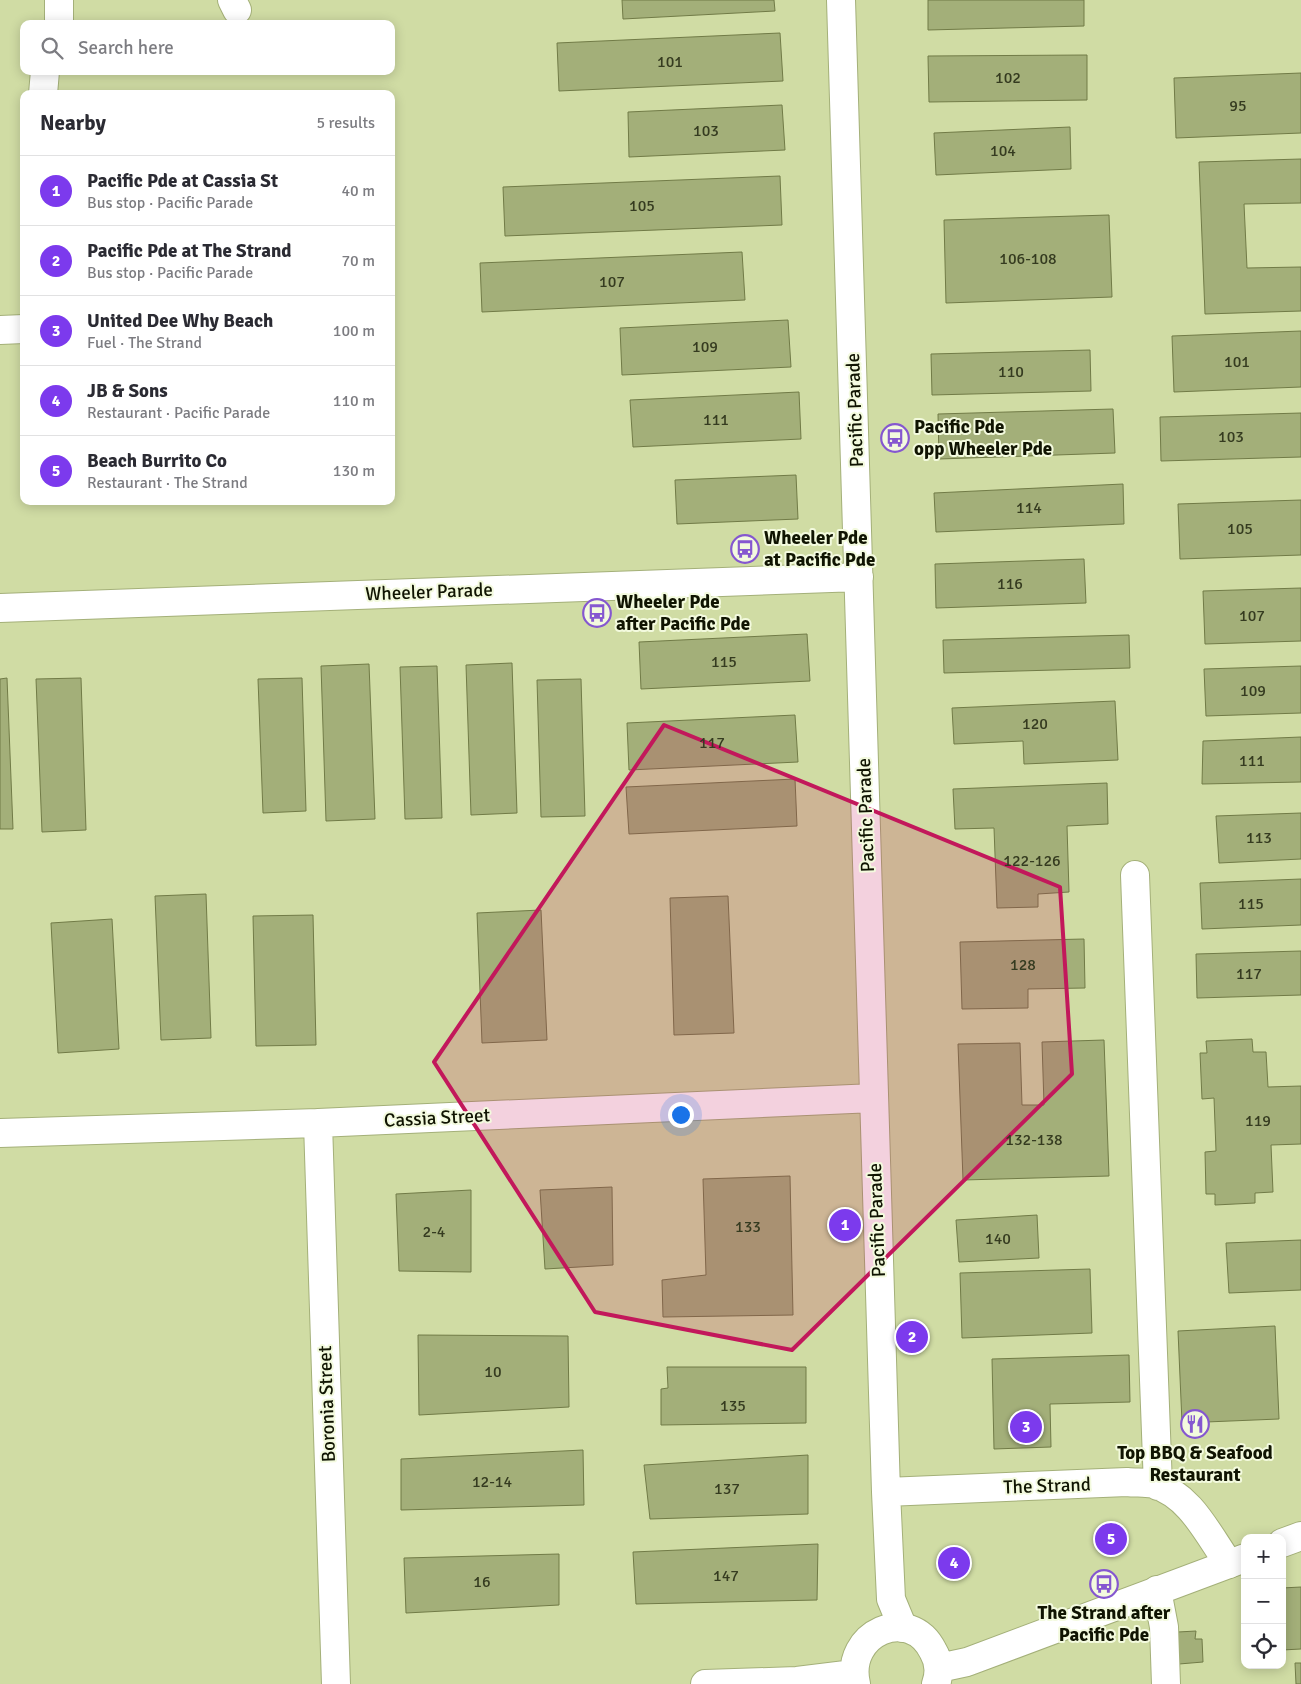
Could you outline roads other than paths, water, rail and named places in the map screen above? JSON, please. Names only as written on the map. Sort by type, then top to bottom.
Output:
[{"type":"street","points":[[59,0],[59,20]]},
{"type":"street","name":"Pacific Parade","points":[[841,0],[886,1492],[891,1599],[903,1628]]},
{"type":"street","points":[[43,90],[45,75]]},
{"type":"street","points":[[0,330],[20,330]]},
{"type":"street","name":"Wheeler Parade","points":[[0,608],[859,577]]},
{"type":"street","points":[[1135,875],[1158,1486]]},
{"type":"street","name":"Cassia Street","points":[[0,1133],[318,1123],[874,1098]]},
{"type":"street","name":"Boronia Street","points":[[318,1123],[336,1684]]},
{"type":"street","name":"The Strand","points":[[886,1492],[1127,1482],[1153,1484],[1174,1492],[1190,1505],[1237,1561]]},
{"type":"street","points":[[1286,1542],[1301,1536]]},
{"type":"street","points":[[705,1684],[855,1679],[855,1662],[859,1649],[867,1639],[878,1632],[903,1628],[924,1637],[936,1656],[937,1676],[967,1662],[1237,1561]]},
{"type":"street","points":[[1157,1590],[1164,1627],[1166,1684]]},
{"type":"place","name":"Pacific Pde opp Wheeler Pde","points":[[895,438]]},
{"type":"place","name":"Wheeler Pde at Pacific Pde","points":[[745,549]]},
{"type":"place","name":"Wheeler Pde after Pacific Pde","points":[[597,613]]},
{"type":"place","name":"Pacific Pde at Cassia St","points":[[845,1225]]},
{"type":"place","name":"Pacific Pde at The Strand","points":[[912,1337]]},
{"type":"place","name":"Top BBQ & Seafood Restaurant","points":[[1195,1424]]},
{"type":"place","name":"United Dee Why Beach","points":[[1026,1427]]},
{"type":"place","name":"Beach Burrito Co","points":[[1111,1539]]},
{"type":"place","name":"JB & Sons","points":[[954,1563]]},
{"type":"place","name":"The Strand after Pacific Pde","points":[[1104,1584]]}]
